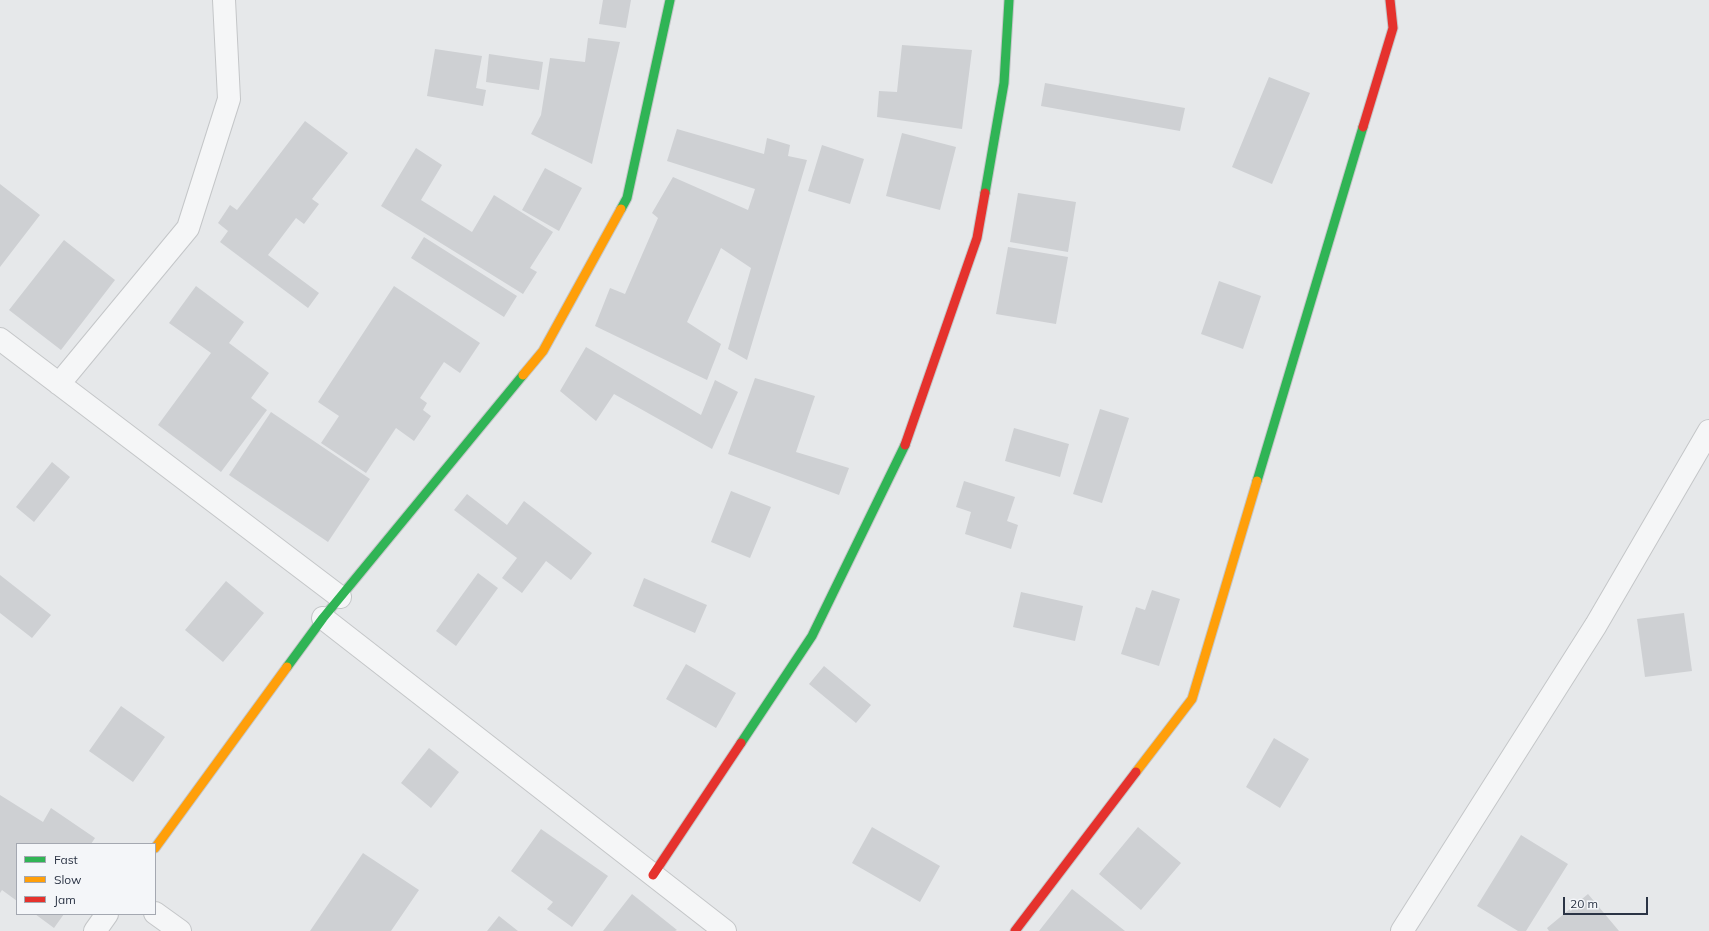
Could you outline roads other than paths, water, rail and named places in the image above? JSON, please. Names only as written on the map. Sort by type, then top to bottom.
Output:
[{"type":"street","points":[[59,384],[188,228],[229,99],[224,0]]},
{"type":"street","points":[[156,847],[323,618],[543,351],[627,198],[670,0]]},
{"type":"street","points":[[653,875],[812,636],[902,454],[977,238],[1004,83],[1009,0]]},
{"type":"street","points":[[1015,931],[1192,699],[1393,28],[1390,0]]},
{"type":"street","points":[[0,339],[340,597]]},
{"type":"street","points":[[1402,931],[1596,626],[1709,431]]},
{"type":"street","points":[[323,618],[726,931]]},
{"type":"street","points":[[156,914],[180,931]]},
{"type":"street","points":[[95,931],[106,915]]}]
